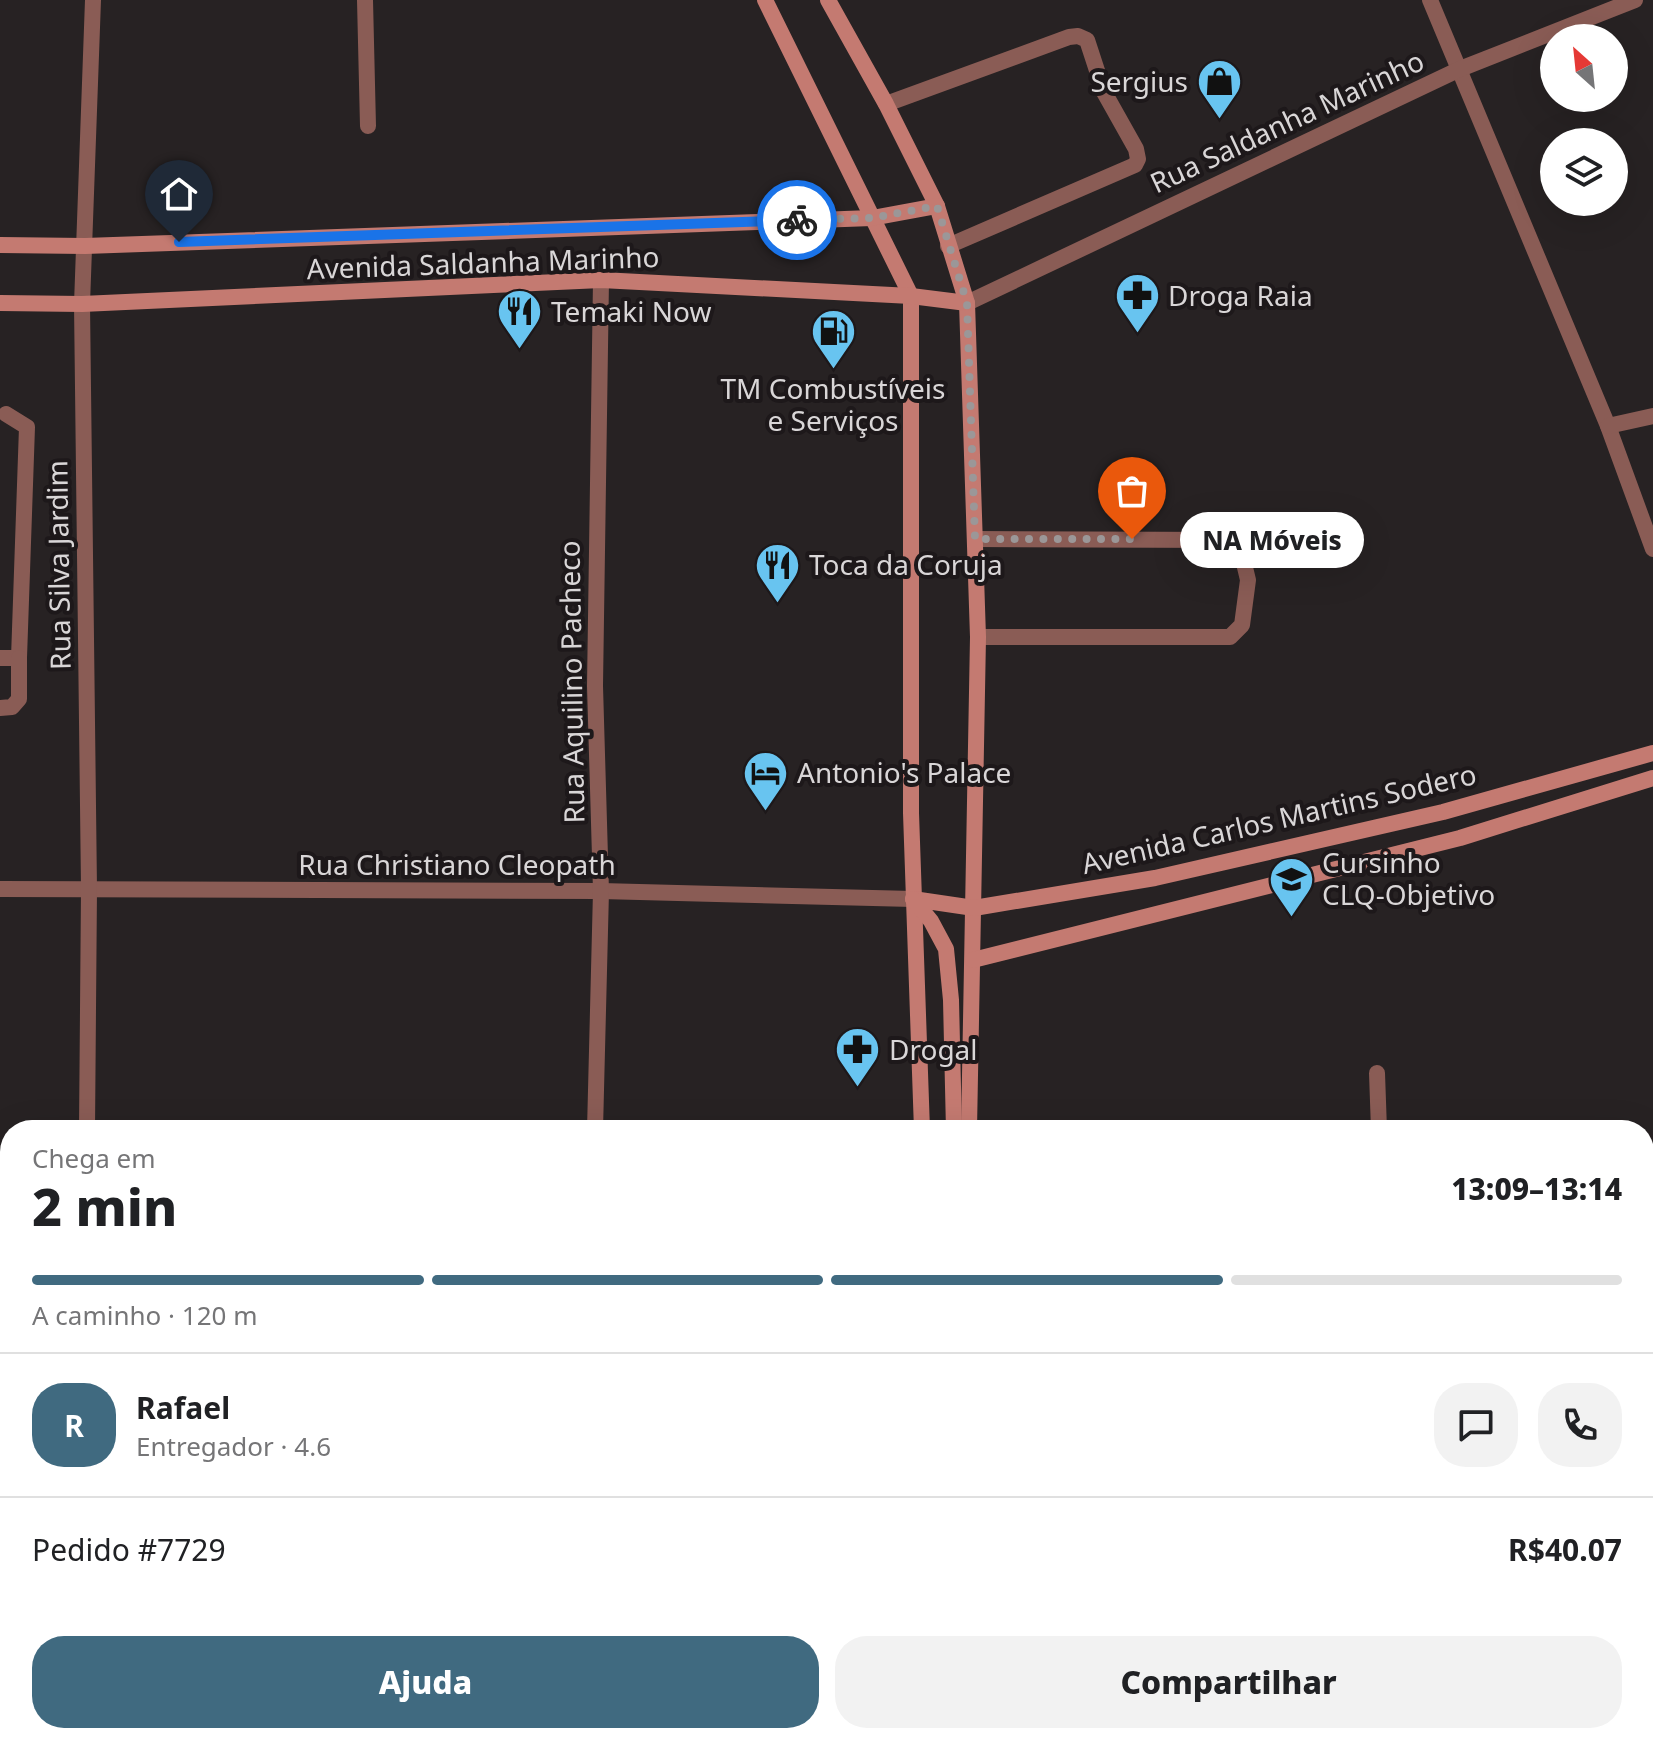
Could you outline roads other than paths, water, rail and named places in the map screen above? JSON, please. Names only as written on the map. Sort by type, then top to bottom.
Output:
[{"type":"main road","points":[[765,0],[911,296],[911,813],[922,1120]]},
{"type":"main road","points":[[828,0],[886,104],[937,206],[967,303],[978,637],[969,1120]]},
{"type":"main road","name":"Avenida Saldanha Marinho","points":[[0,245],[85,246],[872,218],[937,206]]},
{"type":"main road","name":"Avenida Saldanha Marinho","points":[[0,303],[82,304],[601,280],[911,296],[967,303]]},
{"type":"main road","name":"Avenida Carlos Martins Sodero","points":[[913,899],[974,908],[1155,878],[1428,816],[1653,753]]},
{"type":"main road","name":"Avenida Carlos Martins Sodero","points":[[973,960],[1460,838],[1653,778]]},
{"type":"main road","points":[[913,899],[931,921],[946,949],[951,1000],[954,1120]]},
{"type":"street","name":"Rua Silva Jardim","points":[[87,1120],[89,889],[82,304],[93,0]]},
{"type":"street","points":[[365,0],[368,126]]},
{"type":"street","points":[[1430,0],[1608,426],[1653,549]]},
{"type":"street","name":"Rua Saldanha Marinho","points":[[967,303],[1460,69],[1635,0]]},
{"type":"street","points":[[886,104],[1078,36],[1087,40],[1104,92],[1136,149],[1138,159],[1135,165],[948,246]]},
{"type":"street","name":"Rua Aquilino Pacheco","points":[[595,1120],[601,891],[595,686],[597,378],[601,280]]},
{"type":"street","points":[[0,708],[12,707],[19,699],[27,427],[6,414]]},
{"type":"street","points":[[1608,426],[1653,416]]},
{"type":"street","points":[[975,539],[1227,540],[1243,559],[1248,580],[1242,625],[1230,637],[978,637]]},
{"type":"street","points":[[0,658],[19,658]]},
{"type":"street","name":"Rua Christiano Cleopath","points":[[0,889],[601,891],[913,899]]},
{"type":"street","points":[[1377,1073],[1379,1120]]},
{"type":"place","name":"Sergius","points":[[1219,121]]},
{"type":"place","name":"Droga Raia","points":[[1137,335]]},
{"type":"place","name":"Temaki Now","points":[[520,351]]},
{"type":"place","name":"TM Combustíveis e Serviços","points":[[833,371]]},
{"type":"place","name":"NA Móveis","points":[[1132,539]]},
{"type":"place","name":"Toca da Coruja","points":[[778,604]]},
{"type":"place","name":"Antonio's Palace","points":[[766,812]]},
{"type":"place","name":"Cursinho CLQ-Objetivo","points":[[1291,918]]},
{"type":"place","name":"Drogal","points":[[858,1089]]}]
